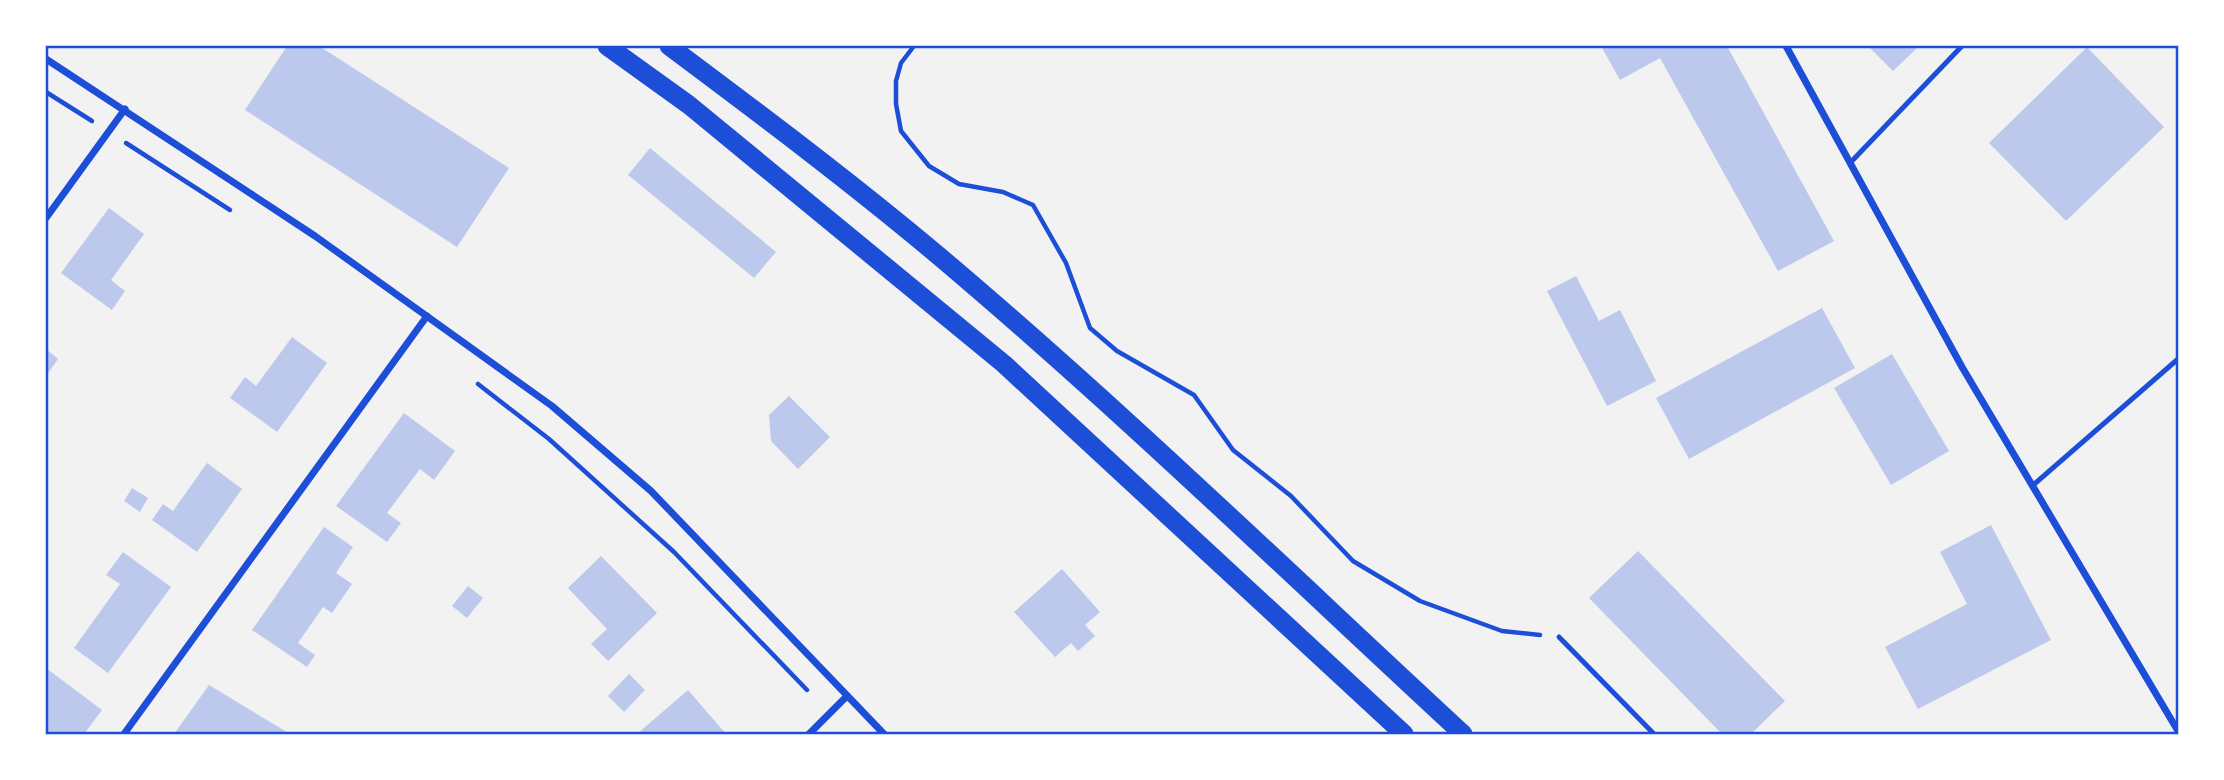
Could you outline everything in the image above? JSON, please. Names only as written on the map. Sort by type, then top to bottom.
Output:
[{"type":"highway","points":[[607,46],[710,123],[1004,364],[1404,734]]},
{"type":"highway","points":[[669,46],[806,149],[981,293],[1106,402],[1463,734]]},
{"type":"street","points":[[1786,46],[1962,368],[2179,731]]},
{"type":"street","points":[[46,59],[125,109],[427,316],[552,406],[651,491],[884,734]]},
{"type":"street","points":[[46,218],[125,109]]},
{"type":"street","points":[[124,734],[427,316]]},
{"type":"street","points":[[809,734],[847,696]]},
{"type":"lane","points":[[1850,163],[1962,46]]},
{"type":"lane","points":[[2032,486],[2179,359]]},
{"type":"lane","points":[[1559,637],[1654,734]]},
{"type":"path","points":[[914,46],[901,64],[896,81],[896,104],[901,131],[929,166],[959,184],[1003,192],[1033,205],[1066,262],[1090,328],[1117,351],[1194,395],[1233,450],[1291,496],[1325,536],[1353,561],[1420,601],[1461,617],[1502,631],[1559,637]]},
{"type":"path","points":[[46,92],[234,213]]},
{"type":"path","points":[[468,376],[549,439],[674,552],[830,713]]},
{"type":"building","points":[[287,46],[319,46],[509,168],[457,247],[245,110]]},
{"type":"building","points":[[1601,46],[1727,46],[1834,241],[1778,271],[1660,58],[1620,80]]},
{"type":"building","points":[[1868,46],[1919,46],[1893,71]]},
{"type":"building","points":[[2087,47],[2164,127],[2066,221],[1989,143]]},
{"type":"building","points":[[650,148],[776,252],[754,278],[628,175]]},
{"type":"building","points":[[109,208],[144,234],[111,280],[125,291],[112,310],[61,273]]},
{"type":"building","points":[[1576,276],[1599,321],[1620,310],[1656,381],[1607,406],[1547,291]]},
{"type":"building","points":[[1822,308],[1855,368],[1689,459],[1656,398]]},
{"type":"building","points":[[292,337],[327,363],[277,432],[230,398],[245,377],[256,386]]},
{"type":"building","points":[[46,349],[58,359],[46,376]]},
{"type":"building","points":[[1892,354],[1949,451],[1891,485],[1834,388]]},
{"type":"building","points":[[789,396],[830,437],[798,469],[771,441],[769,415]]},
{"type":"building","points":[[404,413],[455,451],[434,480],[420,469],[387,513],[401,523],[387,542],[336,506]]},
{"type":"building","points":[[207,463],[242,489],[197,552],[152,520],[163,504],[173,511]]},
{"type":"building","points":[[132,488],[148,498],[140,512],[124,501]]},
{"type":"building","points":[[1991,525],[2051,640],[1918,709],[1885,647],[1967,604],[1940,552]]},
{"type":"building","points":[[324,527],[353,547],[336,573],[352,584],[332,613],[323,607],[298,643],[315,655],[307,667],[252,630]]},
{"type":"building","points":[[1638,551],[1785,701],[1751,734],[1722,734],[1589,598]]},
{"type":"building","points":[[123,552],[171,587],[108,673],[74,648],[120,584],[106,575]]},
{"type":"building","points":[[601,556],[657,613],[608,661],[591,644],[607,629],[568,588]]},
{"type":"building","points":[[1062,569],[1100,612],[1085,625],[1095,636],[1078,651],[1071,643],[1055,657],[1014,612]]},
{"type":"building","points":[[468,586],[483,598],[467,618],[452,606]]},
{"type":"building","points":[[46,668],[102,710],[84,734],[46,734]]},
{"type":"building","points":[[629,674],[645,690],[624,712],[608,696]]},
{"type":"building","points":[[209,685],[290,734],[174,734]]},
{"type":"building","points":[[688,690],[726,734],[637,734]]}]
